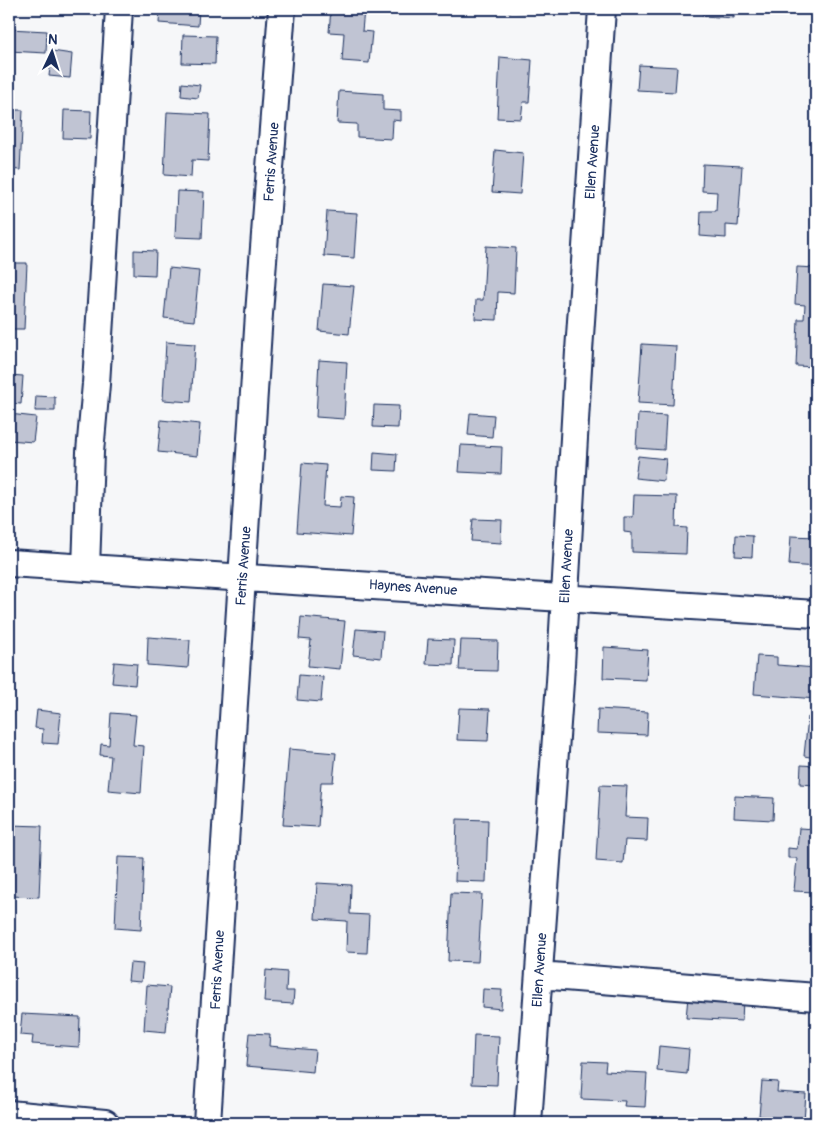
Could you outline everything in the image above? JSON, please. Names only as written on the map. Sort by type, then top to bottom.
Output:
[{"type":"street","points":[[86,568],[90,452],[96,384],[119,9]]},
{"type":"street","name":"Ferris Avenue","points":[[207,1123],[259,314],[282,9]]},
{"type":"street","name":"Ellen Avenue","points":[[528,1123],[560,682],[602,9]]},
{"type":"street","name":"Haynes Avenue","points":[[9,563],[816,614]]},
{"type":"street","points":[[539,975],[816,997]]},
{"type":"street","points":[[9,1114],[105,1123]]},
{"type":"building","points":[[160,9],[199,9],[198,26],[159,23]]},
{"type":"building","points":[[331,9],[364,10],[362,31],[372,32],[369,63],[342,61],[344,33],[329,32]]},
{"type":"building","points":[[507,9],[542,9],[542,13],[506,11]]},
{"type":"building","points":[[703,9],[734,9],[734,18],[703,16]]},
{"type":"building","points":[[9,29],[47,31],[46,53],[9,51]]},
{"type":"building","points":[[183,35],[216,36],[215,64],[182,63]]},
{"type":"building","points":[[52,51],[72,54],[70,78],[49,76]]},
{"type":"building","points":[[500,57],[532,60],[529,102],[523,102],[521,119],[497,118]]},
{"type":"building","points":[[639,65],[677,67],[675,92],[637,90]]},
{"type":"building","points":[[182,83],[200,85],[198,98],[181,96]]},
{"type":"building","points":[[339,91],[383,94],[383,110],[401,111],[401,121],[393,120],[392,139],[357,137],[357,124],[337,123]]},
{"type":"building","points":[[9,110],[23,110],[20,170],[9,169]]},
{"type":"building","points":[[64,110],[91,111],[90,139],[63,138]]},
{"type":"building","points":[[167,112],[210,114],[208,161],[192,160],[191,177],[164,175]]},
{"type":"building","points":[[495,150],[523,153],[520,194],[492,192]]},
{"type":"building","points":[[703,164],[742,166],[738,226],[726,225],[726,238],[700,236],[701,211],[716,211],[717,192],[702,191]]},
{"type":"building","points":[[816,167],[816,203],[813,203]]},
{"type":"building","points":[[177,191],[204,192],[202,238],[175,237]]},
{"type":"building","points":[[327,211],[357,213],[354,258],[324,256]]},
{"type":"building","points":[[486,246],[516,248],[514,293],[498,292],[497,320],[475,319],[476,300],[483,300]]},
{"type":"building","points":[[134,250],[156,251],[155,275],[134,274]]},
{"type":"building","points":[[9,263],[27,263],[24,329],[9,329]]},
{"type":"building","points":[[797,267],[816,268],[816,367],[796,366],[798,319],[804,319],[805,305],[795,304]]},
{"type":"building","points":[[169,268],[199,271],[194,321],[164,318]]},
{"type":"building","points":[[323,284],[354,286],[349,334],[319,331]]},
{"type":"building","points":[[166,342],[195,344],[191,402],[163,400]]},
{"type":"building","points":[[642,344],[676,346],[673,405],[638,403]]},
{"type":"building","points":[[319,360],[347,362],[344,419],[316,417]]},
{"type":"building","points":[[9,375],[23,376],[21,404],[9,403]]},
{"type":"building","points":[[36,396],[55,397],[55,411],[35,411]]},
{"type":"building","points":[[374,405],[399,406],[398,428],[373,427]]},
{"type":"building","points":[[470,413],[494,415],[492,437],[468,435]]},
{"type":"building","points":[[9,414],[36,417],[33,442],[9,440]]},
{"type":"building","points":[[638,414],[666,416],[664,450],[636,448]]},
{"type":"building","points":[[161,420],[200,424],[197,456],[158,452]]},
{"type":"building","points":[[461,445],[502,447],[501,474],[459,472]]},
{"type":"building","points":[[374,452],[397,454],[396,471],[373,470]]},
{"type":"building","points":[[638,456],[666,459],[664,481],[635,478]]},
{"type":"building","points":[[302,463],[326,465],[323,506],[340,507],[341,496],[354,497],[351,536],[297,532]]},
{"type":"building","points":[[9,484],[12,484],[9,514]]},
{"type":"building","points":[[634,495],[677,496],[676,527],[687,528],[686,554],[632,552],[632,533],[624,532],[624,517],[633,517]]},
{"type":"building","points":[[473,519],[502,520],[501,543],[471,541]]},
{"type":"building","points":[[736,535],[753,536],[752,557],[735,556]]},
{"type":"building","points":[[791,536],[816,537],[816,567],[789,565]]},
{"type":"building","points":[[301,617],[345,621],[340,669],[308,666],[311,640],[299,639]]},
{"type":"building","points":[[356,629],[383,631],[381,658],[353,655]]},
{"type":"building","points":[[148,637],[190,640],[188,668],[147,665]]},
{"type":"building","points":[[428,639],[454,640],[453,665],[426,664]]},
{"type":"building","points":[[461,640],[498,641],[497,671],[459,670]]},
{"type":"building","points":[[604,647],[648,650],[646,680],[603,678]]},
{"type":"building","points":[[757,656],[777,657],[777,665],[816,668],[816,699],[754,694]]},
{"type":"building","points":[[114,662],[137,664],[135,685],[112,683]]},
{"type":"building","points":[[299,675],[323,677],[321,702],[297,700]]},
{"type":"building","points":[[459,708],[490,709],[488,741],[457,740]]},
{"type":"building","points":[[598,709],[648,712],[647,735],[597,733]]},
{"type":"building","points":[[37,710],[61,713],[58,744],[42,743],[43,729],[35,728]]},
{"type":"building","points":[[111,713],[136,715],[133,745],[144,746],[141,793],[108,790],[111,756],[100,755],[101,744],[109,745]]},
{"type":"building","points":[[808,717],[816,718],[816,758],[804,756]]},
{"type":"building","points":[[9,745],[12,746],[9,778]]},
{"type":"building","points":[[289,749],[336,753],[333,782],[321,782],[318,827],[283,825]]},
{"type":"building","points":[[801,765],[816,766],[816,785],[800,784]]},
{"type":"building","points":[[600,785],[627,786],[625,817],[648,818],[647,841],[625,840],[623,863],[596,861]]},
{"type":"building","points":[[735,796],[774,798],[773,820],[734,818]]},
{"type":"building","points":[[457,819],[488,820],[486,882],[455,881]]},
{"type":"building","points":[[9,825],[42,826],[39,897],[9,896],[11,858],[9,858]]},
{"type":"building","points":[[799,828],[816,829],[816,892],[794,891],[797,858],[788,858],[788,848],[797,849]]},
{"type":"building","points":[[118,857],[144,858],[141,930],[115,928]]},
{"type":"building","points":[[317,883],[351,885],[350,914],[369,915],[367,953],[346,952],[347,921],[315,919]]},
{"type":"building","points":[[451,893],[482,894],[478,962],[448,961]]},
{"type":"building","points":[[130,963],[143,964],[141,982],[128,981]]},
{"type":"building","points":[[266,970],[287,972],[286,991],[294,991],[293,1004],[264,1002]]},
{"type":"building","points":[[147,985],[170,987],[166,1032],[144,1030]]},
{"type":"building","points":[[483,989],[502,990],[501,1009],[482,1007]]},
{"type":"building","points":[[688,997],[743,1000],[742,1021],[686,1018]]},
{"type":"building","points":[[22,1014],[80,1017],[79,1047],[32,1044],[33,1036],[20,1035]]},
{"type":"building","points":[[249,1033],[270,1034],[269,1046],[315,1050],[313,1072],[246,1066]]},
{"type":"building","points":[[474,1035],[499,1036],[497,1085],[472,1084]]},
{"type":"building","points":[[659,1046],[689,1049],[687,1074],[657,1071]]},
{"type":"building","points":[[583,1061],[606,1062],[605,1071],[647,1073],[645,1107],[624,1106],[625,1101],[581,1099]]},
{"type":"building","points":[[762,1081],[778,1082],[777,1092],[806,1094],[804,1120],[759,1116]]}]
